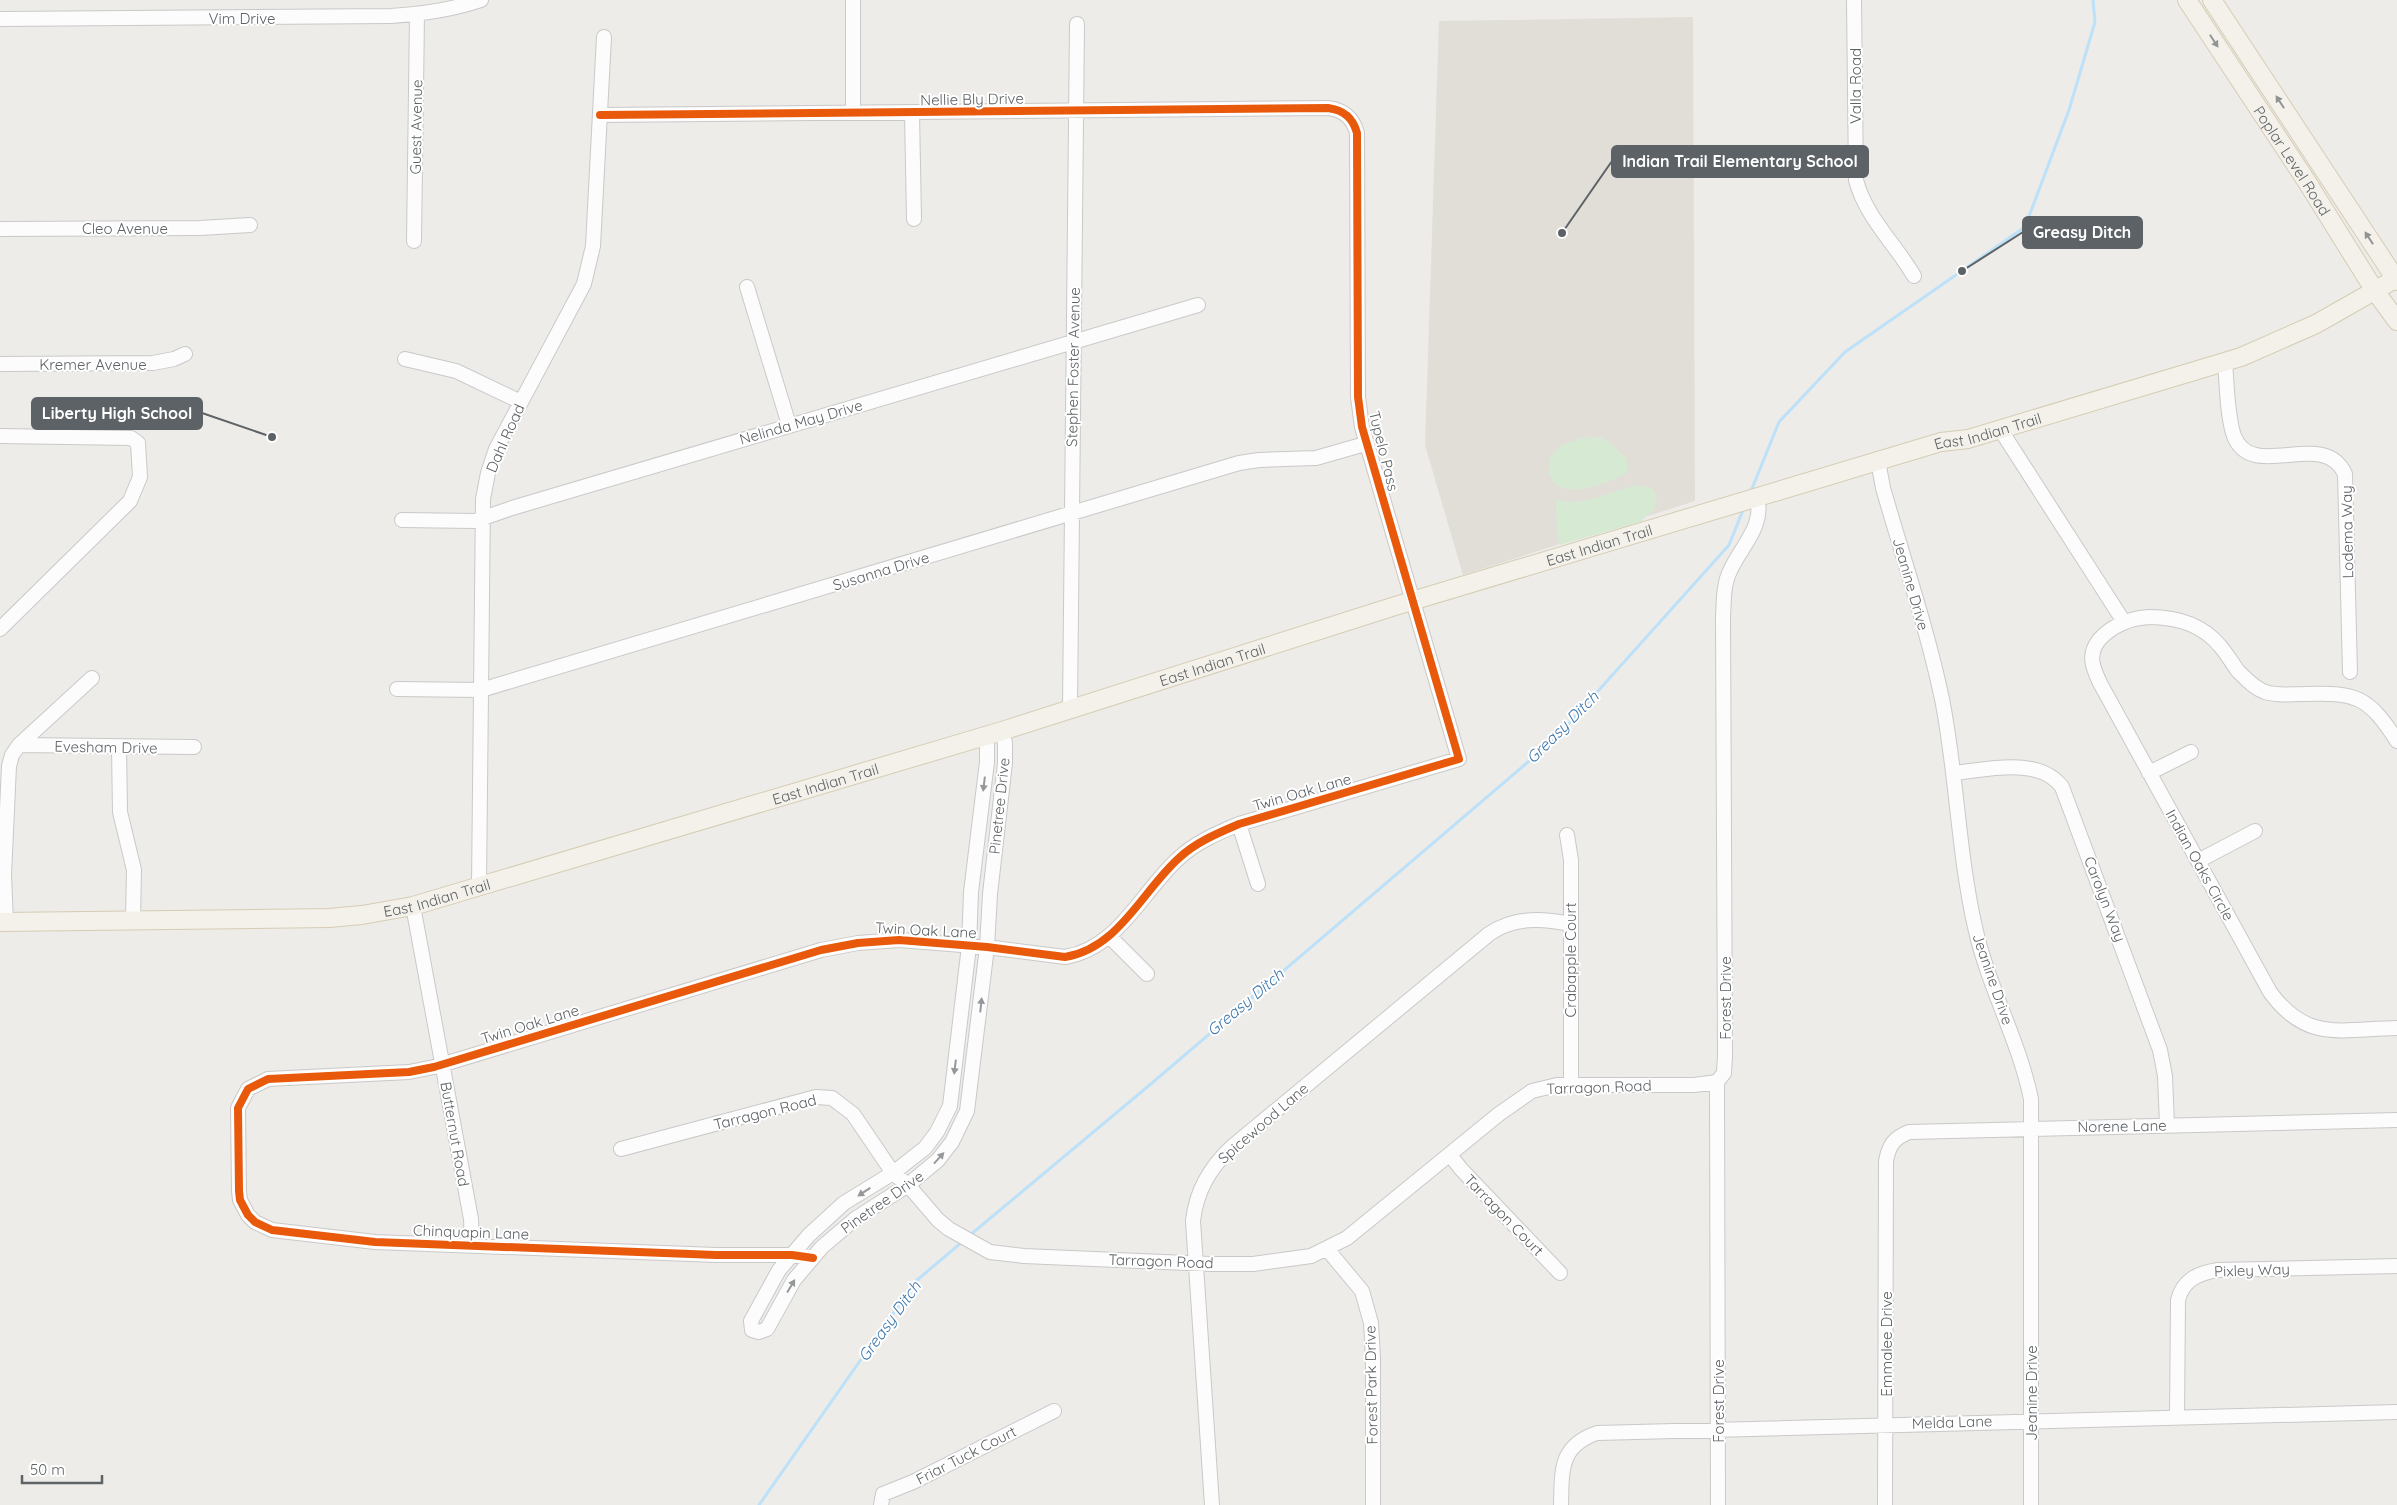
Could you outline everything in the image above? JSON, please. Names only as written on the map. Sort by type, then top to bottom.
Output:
[{"type":"main road","name":"Poplar Level Road","points":[[2187,0],[2307,182],[2375,292],[2397,321]]},
{"type":"main road","name":"Poplar Level Road","points":[[2212,0],[2396,279]]},
{"type":"main road","name":"East Indian Trail","points":[[3,922],[329,918],[362,915],[414,906],[1002,731],[1412,602],[1757,497],[1941,442],[1968,439],[2225,363],[2280,341],[2375,292],[2396,279]]},
{"type":"street","name":"Vim Drive","points":[[0,19],[355,17],[417,14],[462,7],[481,0]]},
{"type":"street","points":[[853,0],[853,112]]},
{"type":"street","name":"Valla Road","points":[[1854,0],[1856,180],[1882,229],[1914,276]]},
{"type":"street","name":"Guest Avenue","points":[[414,241],[417,14]]},
{"type":"street","name":"Stephen Foster Avenue","points":[[1070,710],[1077,24]]},
{"type":"street","name":"Dahl Road","points":[[479,886],[483,499],[488,473],[496,449],[573,306],[588,270],[593,246],[604,37]]},
{"type":"street","name":"Nellie Bly Drive","points":[[600,116],[1328,108],[1344,112]]},
{"type":"street","name":"Tupelo Pass","points":[[1344,112],[1354,124],[1357,133],[1358,397],[1365,444],[1459,759]]},
{"type":"street","points":[[912,114],[914,219]]},
{"type":"street","name":"Cleo Avenue","points":[[0,229],[200,228],[250,225]]},
{"type":"street","points":[[747,287],[790,425]]},
{"type":"street","name":"Nelinda May Drive","points":[[402,520],[468,522],[484,518],[1074,340],[1198,305]]},
{"type":"street","name":"Kremer Avenue","points":[[0,364],[153,363],[174,359],[185,354]]},
{"type":"street","points":[[406,358],[456,371],[521,402]]},
{"type":"street","name":"Lodema Way","points":[[2225,363],[2234,436],[2246,451],[2262,456],[2324,455],[2339,462],[2345,474],[2350,672]]},
{"type":"street","points":[[2000,429],[2124,622]]},
{"type":"street","points":[[0,436],[130,438],[138,443],[140,477],[136,491],[130,500],[0,629]]},
{"type":"street","name":"Susanna Drive","points":[[397,689],[481,690],[1239,463],[1259,460],[1316,458],[1365,444]]},
{"type":"street","name":"Jeanine Drive","points":[[1878,461],[1883,488],[1936,672],[1953,773],[1970,904],[1989,978],[2026,1075],[2031,1099],[2031,1505]]},
{"type":"street","name":"Forest Drive","points":[[1718,1505],[1717,1082],[1724,1073],[1725,1056],[1724,593],[1729,572],[1758,523],[1760,509],[1757,497]]},
{"type":"street","name":"Indian Oaks Circle","points":[[2397,741],[2374,709],[2364,701],[2350,695],[2319,693],[2283,695],[2258,688],[2235,667],[2211,637],[2194,625],[2160,617],[2144,617],[2124,622],[2108,631],[2096,644],[2091,660],[2092,666],[2149,773],[2270,992],[2292,1018],[2302,1024],[2322,1029],[2397,1028]]},
{"type":"street","points":[[3,922],[2,875],[9,766],[12,755],[19,745],[92,678]]},
{"type":"street","name":"Pinetree Drive","points":[[984,736],[987,746],[987,762],[971,892],[969,946],[950,1106],[937,1132],[925,1148],[826,1218],[792,1255],[779,1270],[751,1320],[752,1330],[759,1332],[767,1329],[794,1280],[828,1242],[855,1219],[908,1185],[938,1160],[952,1142],[967,1111],[987,947],[990,894],[1005,763],[1005,744],[1002,731]]},
{"type":"street","name":"Evesham Drive","points":[[19,745],[194,747]]},
{"type":"street","points":[[119,747],[120,812],[134,870],[133,920]]},
{"type":"street","points":[[2149,773],[2191,752]]},
{"type":"street","name":"Twin Oak Lane","points":[[240,1102],[248,1089],[268,1079],[409,1072],[442,1065],[821,950],[858,943],[886,940],[987,947],[1065,956],[1086,952],[1110,936],[1178,858],[1214,834],[1240,824],[1459,759]]},
{"type":"street","name":"Carolyn Way","points":[[1953,773],[2030,768],[2045,772],[2062,787],[2160,1050],[2165,1076],[2167,1125]]},
{"type":"street","points":[[1240,824],[1258,884]]},
{"type":"street","points":[[2198,861],[2255,831]]},
{"type":"street","name":"Crabapple Court","points":[[1567,835],[1571,860],[1571,1086]]},
{"type":"street","name":"Butternut Road","points":[[414,906],[471,1219],[472,1245]]},
{"type":"street","name":"Spicewood Lane","points":[[1212,1505],[1193,1221],[1198,1197],[1214,1166],[1233,1146],[1489,934],[1504,925],[1521,920],[1540,920],[1570,924]]},
{"type":"street","points":[[1110,936],[1147,974]]},
{"type":"street","name":"Tarragon Road","points":[[621,1149],[816,1097],[832,1098],[853,1114],[893,1172],[908,1185],[938,1220],[949,1230],[990,1252],[1008,1255],[1196,1263],[1274,1262],[1312,1256],[1347,1238],[1525,1095],[1539,1088],[1694,1085],[1717,1082]]},
{"type":"street","name":"Chinquapin Lane","points":[[240,1102],[238,1117],[240,1200],[248,1215],[263,1227],[288,1234],[375,1242],[706,1254],[792,1255],[813,1258]]},
{"type":"street","name":"Norene Lane","points":[[1886,1182],[1888,1149],[1896,1138],[1909,1132],[2397,1120]]},
{"type":"street","name":"Tarragon Court","points":[[1450,1155],[1461,1169],[1560,1273]]},
{"type":"street","name":"Emmalee Drive","points":[[1885,1505],[1886,1182]]},
{"type":"street","name":"Forest Park Drive","points":[[1327,1249],[1362,1291],[1371,1323],[1373,1359],[1373,1505]]},
{"type":"street","name":"Pixley Way","points":[[2177,1417],[2178,1300],[2180,1291],[2188,1281],[2199,1274],[2218,1270],[2397,1266]]},
{"type":"street","name":"Friar Tuck Court","points":[[881,1503],[883,1494],[913,1482],[1054,1411]]},
{"type":"street","name":"Melda Lane","points":[[1562,1505],[1562,1471],[1565,1460],[1573,1447],[1586,1437],[1607,1432],[2397,1412]]},
{"type":"shaded area","points":[[1693,17],[1695,501],[1463,575],[1425,445],[1439,21]]},
{"type":"green space","points":[[1589,436],[1594,451],[1591,437],[1602,438],[1627,459],[1627,472],[1624,475],[1583,489],[1562,488],[1549,473],[1550,457],[1562,445]]},
{"type":"green space","points":[[1638,485],[1653,489],[1657,497],[1654,510],[1643,521],[1560,545],[1557,535],[1556,499],[1576,502],[1597,498]]},
{"type":"waterway","name":"Greasy Ditch","points":[[1751,491],[1779,422],[1845,352],[2025,227],[2069,110],[2095,22],[2093,0]]},
{"type":"waterway","name":"Greasy Ditch","points":[[969,1236],[1152,1083],[1555,739],[1729,545],[1743,510]]},
{"type":"waterway","name":"Greasy Ditch","points":[[759,1505],[916,1281],[962,1242]]},
{"type":"cycle path","points":[[600,115],[1328,108],[1339,111],[1347,116],[1353,123],[1357,133],[1358,397],[1362,427],[1459,759],[1239,824],[1207,838],[1179,858],[1115,930],[1084,952],[1065,957],[987,947],[899,940],[858,943],[821,950],[434,1067],[409,1072],[268,1079],[248,1089],[238,1108],[240,1200],[248,1215],[255,1222],[272,1230],[375,1242],[716,1255],[792,1255],[813,1258]]},
{"type":"place","name":"Indian Trail Elementary School","points":[[1562,233]]},
{"type":"place","name":"Greasy Ditch","points":[[1962,271]]},
{"type":"place","name":"Liberty High School","points":[[272,437]]}]
